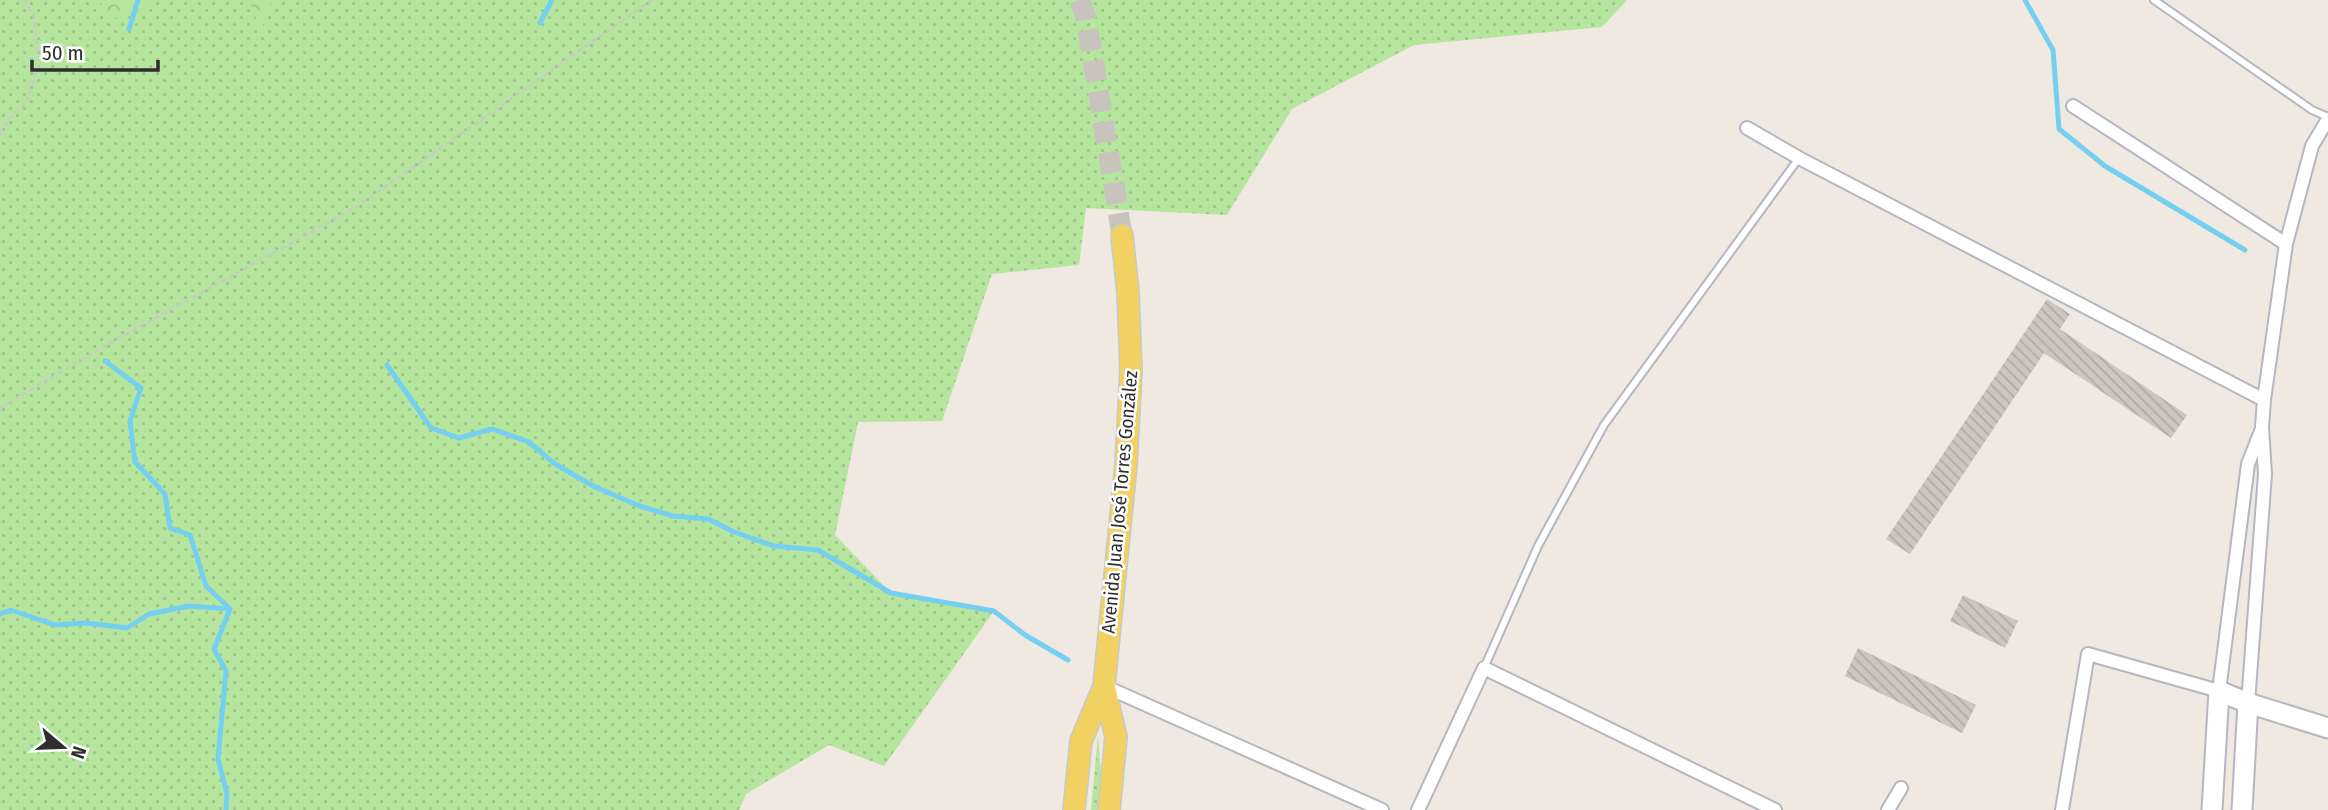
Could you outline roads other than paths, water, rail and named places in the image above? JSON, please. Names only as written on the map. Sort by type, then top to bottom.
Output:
[{"type":"main road","name":"Avenida Juan José Torres González","points":[[1074,810],[1081,741],[1104,686],[1126,465],[1131,370],[1128,293],[1122,235]]},
{"type":"main road","name":"Avenida Juan José Torres González","points":[[1104,686],[1116,737],[1109,810]]},
{"type":"street","points":[[2073,106],[2286,244]]},
{"type":"street","points":[[2242,810],[2265,474],[2262,427],[2264,400],[2286,244],[2312,146],[2328,118]]},
{"type":"street","points":[[1747,128],[1799,158],[2264,400]]},
{"type":"street","points":[[2212,810],[2219,691],[2248,464],[2262,427]]},
{"type":"street","points":[[2062,810],[2088,654],[2219,691],[2248,703],[2328,727]]},
{"type":"street","points":[[1418,810],[1484,668],[1775,810]]},
{"type":"street","points":[[1104,686],[1382,810]]},
{"type":"street","points":[[1888,810],[1901,788]]},
{"type":"lane","points":[[2154,0],[2312,110],[2328,118]]},
{"type":"lane","points":[[1484,668],[1538,546],[1604,425],[1799,158]]},
{"type":"waterway","points":[[129,29],[138,0]]},
{"type":"waterway","points":[[540,23],[552,0]]},
{"type":"waterway","points":[[2025,0],[2053,50],[2059,129],[2105,166],[2245,250]]},
{"type":"waterway","points":[[105,361],[141,388],[130,421],[135,462],[165,494],[170,528],[190,535],[206,586],[230,609],[214,649],[226,671],[218,759],[227,794],[226,810]]},
{"type":"waterway","points":[[387,365],[431,428],[459,438],[492,429],[529,442],[555,464],[595,487],[640,506],[673,516],[708,519],[734,532],[774,546],[818,550],[891,593],[994,611],[1025,635],[1068,660]]},
{"type":"waterway","points":[[0,614],[11,610],[55,625],[86,623],[127,628],[149,614],[189,606],[230,609]]},
{"type":"tunnel","points":[[1080,0],[1086,18],[1122,235]]}]
